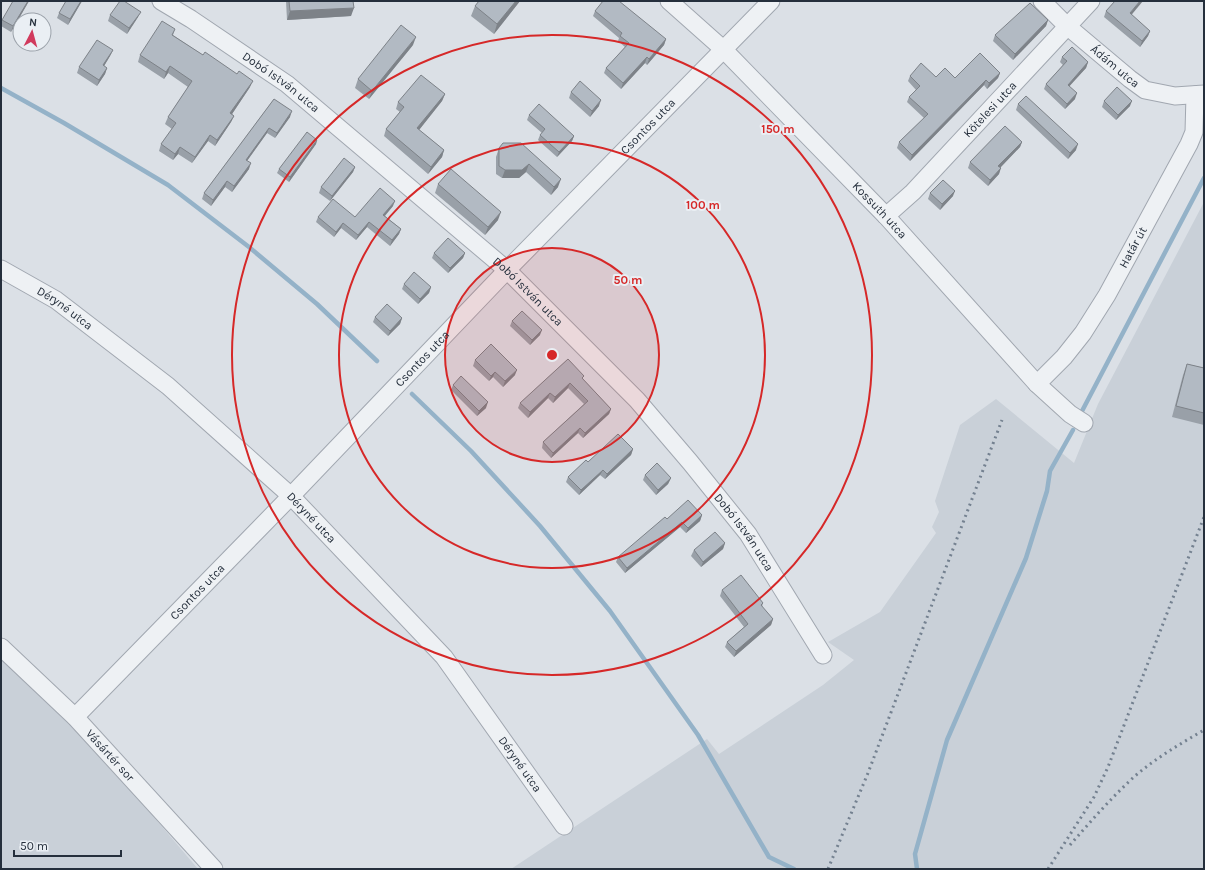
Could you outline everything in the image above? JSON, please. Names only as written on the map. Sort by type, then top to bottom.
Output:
[{"type":"street","name":"Dobó István utca","points":[[161,1],[191,19],[287,84],[508,270],[637,400],[690,462],[748,534],[823,655]]},
{"type":"street","name":"Kossuth utca","points":[[669,1],[723,49],[886,216],[1037,384],[1070,414],[1084,423]]},
{"type":"street","name":"Csontos utca","points":[[75,717],[771,1]]},
{"type":"street","name":"Ádám utca","points":[[1042,1],[1066,26],[1145,90],[1174,96],[1200,95]]},
{"type":"street","name":"Kötelesi utca","points":[[886,216],[914,192],[1066,26],[1091,1]]},
{"type":"street","name":"Határ út","points":[[1037,384],[1064,357],[1084,333],[1107,295],[1189,144],[1194,132],[1200,95]]},
{"type":"street","name":"Déryné utca","points":[[1,269],[56,300],[168,386],[291,496],[444,657],[564,826]]},
{"type":"street","name":"Vásártér sor","points":[[1,647],[75,717],[214,869]]},
{"type":"shaded area","points":[[1204,202],[1204,869],[511,869],[707,739],[719,754],[823,685],[854,660],[828,642],[880,612],[936,533],[932,527],[939,512],[935,501],[960,425],[996,399],[1074,463],[1098,404]]},
{"type":"shaded area","points":[[1,658],[74,723],[198,869],[1,869]]},
{"type":"building","points":[[13,1],[28,1],[21,12],[12,12],[12,25],[2,20]]},
{"type":"building","points":[[66,1],[81,1],[70,19],[59,13]]},
{"type":"building","points":[[120,1],[124,1],[141,12],[129,28],[110,15]]},
{"type":"building","points":[[289,1],[353,1],[354,8],[290,11]]},
{"type":"building","points":[[479,1],[516,1],[497,24],[475,6]]},
{"type":"building","points":[[603,1],[619,1],[666,39],[649,59],[647,57],[623,83],[606,68],[629,43],[620,36],[622,33],[595,11]]},
{"type":"building","points":[[1115,1],[1140,1],[1130,13],[1150,31],[1142,41],[1106,11]]},
{"type":"building","points":[[1030,3],[1048,20],[1015,54],[995,35]]},
{"type":"building","points":[[162,21],[175,29],[172,35],[203,55],[205,52],[237,74],[239,71],[253,81],[230,113],[234,116],[217,140],[210,135],[195,157],[180,147],[175,154],[161,144],[176,123],[168,117],[192,81],[170,66],[166,72],[140,55]]},
{"type":"building","points":[[401,25],[416,37],[372,91],[358,79]]},
{"type":"building","points":[[97,40],[113,50],[103,65],[107,68],[99,80],[79,67]]},
{"type":"building","points":[[1072,47],[1088,62],[1068,85],[1077,93],[1067,104],[1046,84],[1067,61],[1062,57]]},
{"type":"building","points":[[980,53],[1000,73],[989,83],[986,80],[912,155],[899,142],[928,114],[909,97],[920,86],[910,76],[921,63],[936,77],[945,68],[955,78]]},
{"type":"building","points":[[421,75],[445,94],[417,128],[444,150],[431,167],[386,129],[404,107],[398,102]]},
{"type":"building","points":[[580,81],[601,100],[592,111],[571,92]]},
{"type":"building","points":[[1117,87],[1132,101],[1118,115],[1104,101]]},
{"type":"building","points":[[1026,96],[1078,144],[1070,153],[1018,104]]},
{"type":"building","points":[[274,99],[292,111],[277,133],[269,128],[246,160],[251,163],[234,186],[227,181],[213,200],[204,193]]},
{"type":"building","points":[[539,104],[574,136],[559,152],[540,135],[545,129],[529,115]]},
{"type":"building","points":[[1005,126],[1022,142],[998,166],[1001,168],[990,180],[970,162]]},
{"type":"building","points":[[307,132],[317,140],[290,177],[279,169]]},
{"type":"building","points":[[503,143],[521,143],[561,179],[554,187],[529,164],[522,170],[505,170],[499,166],[499,148]]},
{"type":"building","points":[[344,158],[355,167],[332,196],[321,187]]},
{"type":"building","points":[[451,169],[501,212],[488,227],[438,184]]},
{"type":"building","points":[[943,180],[955,191],[942,204],[930,193]]},
{"type":"building","points":[[380,188],[395,201],[383,215],[401,229],[392,240],[369,222],[358,235],[343,223],[336,232],[318,217],[333,199],[355,217]]},
{"type":"building","points":[[448,238],[465,253],[450,268],[434,253]]},
{"type":"building","points":[[414,272],[431,287],[420,299],[404,284]]},
{"type":"building","points":[[387,304],[402,318],[390,331],[375,317]]},
{"type":"building","points":[[522,311],[542,330],[532,340],[512,321]]},
{"type":"building","points":[[491,344],[517,370],[505,381],[495,372],[491,376],[475,360]]},
{"type":"building","points":[[568,359],[584,376],[582,378],[611,409],[585,433],[580,428],[553,453],[543,442],[588,401],[570,383],[555,397],[550,393],[530,412],[520,403]]},
{"type":"building","points":[[1187,364],[1204,368],[1204,413],[1176,406]]},
{"type":"building","points":[[461,376],[488,402],[479,411],[453,385]]},
{"type":"building","points":[[618,434],[633,449],[607,474],[603,470],[581,490],[568,477],[586,460],[588,462]]},
{"type":"building","points":[[657,463],[671,478],[658,490],[645,475]]},
{"type":"building","points":[[688,500],[702,515],[688,528],[682,522],[627,568],[618,557],[665,517],[667,519]]},
{"type":"building","points":[[715,532],[725,543],[703,562],[694,550]]},
{"type":"building","points":[[741,575],[763,603],[761,605],[773,619],[736,651],[727,642],[748,624],[722,590]]},
{"type":"waterway","points":[[1,88],[64,123],[168,185],[249,247],[317,304],[377,361]]},
{"type":"waterway","points":[[1081,413],[1204,178]]},
{"type":"waterway","points":[[412,394],[471,451],[540,526],[610,611],[698,735],[769,857],[794,869]]},
{"type":"waterway","points":[[917,869],[915,854],[947,740],[1026,558],[1047,491],[1050,471],[1073,430]]},
{"type":"railway","points":[[828,869],[868,773],[1002,420]]},
{"type":"railway","points":[[1048,869],[1094,797],[1108,767],[1204,517]]},
{"type":"railway","points":[[1070,845],[1110,801],[1143,769],[1204,730]]}]
